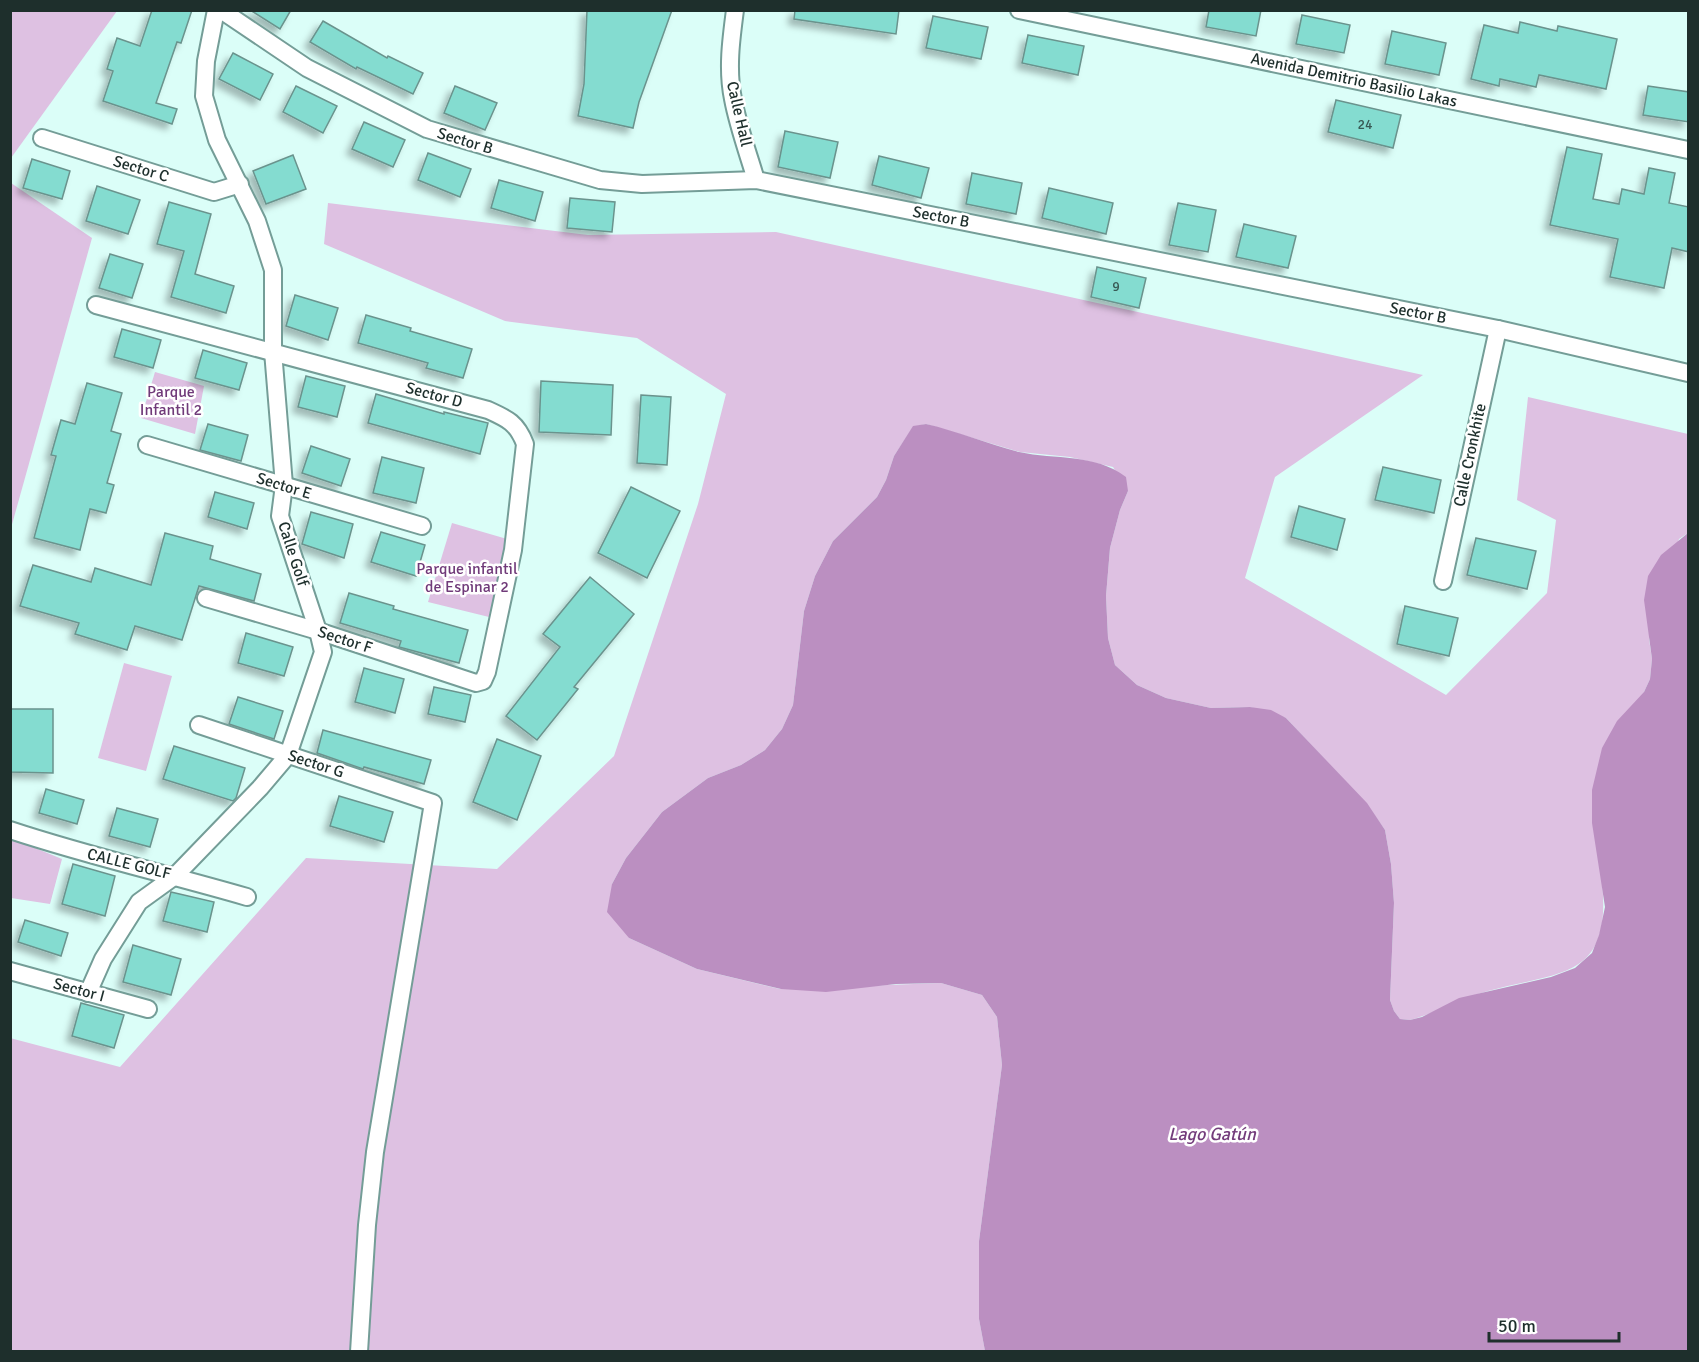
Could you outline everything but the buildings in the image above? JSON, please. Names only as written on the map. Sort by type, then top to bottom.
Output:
[{"type":"street","name":"Calle Golf","points":[[88,993],[103,958],[139,902],[175,876],[260,788],[288,755],[322,652],[318,631],[280,516],[284,485],[273,351],[273,270],[257,221],[217,140],[204,96],[206,61],[216,10]]},
{"type":"street","name":"Sector B","points":[[221,10],[307,68],[427,129],[600,180],[642,184],[756,180],[1498,329],[1689,373]]},
{"type":"street","name":"Calle Hall","points":[[735,10],[731,39],[731,84],[733,99],[756,180]]},
{"type":"street","name":"Avenida Demitrio Basilio Lakas","points":[[1019,10],[1061,15],[1689,150]]},
{"type":"street","name":"Sector C","points":[[42,138],[214,192],[240,184]]},
{"type":"street","name":"Sector D","points":[[96,305],[488,410],[509,419],[520,430],[525,444],[513,550],[487,672],[483,681]]},
{"type":"street","name":"Calle Cronkhite","points":[[1443,581],[1498,329]]},
{"type":"street","name":"Sector E","points":[[147,445],[422,526]]},
{"type":"street","name":"Sector F","points":[[206,598],[318,631],[477,683],[483,681]]},
{"type":"street","name":"Sector G","points":[[199,725],[433,802],[375,1152],[367,1225],[359,1352]]},
{"type":"street","name":"CALLE GOLF","points":[[10,830],[120,864],[175,876],[247,897]]},
{"type":"street","name":"Sector I","points":[[10,972],[148,1009]]},
{"type":"green space","points":[[10,11],[117,11],[11,158]]},
{"type":"green space","points":[[11,183],[92,238],[11,528]]},
{"type":"green space","points":[[328,203],[588,235],[776,232],[1423,375],[1275,477],[1245,578],[1446,695],[1547,593],[1556,520],[1517,500],[1528,397],[1688,434],[1688,533],[1679,539],[1649,639],[1652,659],[1650,679],[1644,692],[1602,882],[1603,914],[1599,938],[1589,954],[1576,966],[1558,974],[1478,994],[1410,1020],[1400,1019],[1390,1000],[1394,903],[1391,864],[1385,830],[1366,803],[1286,718],[1250,707],[1211,708],[1166,698],[1137,685],[1115,665],[1108,638],[1106,596],[1110,548],[1120,510],[1128,491],[1113,467],[1070,457],[1020,452],[926,424],[913,427],[894,456],[886,480],[877,497],[833,541],[815,576],[804,611],[793,705],[782,729],[765,750],[741,765],[708,778],[662,812],[626,858],[612,884],[629,938],[697,969],[780,989],[941,983],[982,995],[997,1017],[1002,1065],[979,1241],[979,1319],[985,1351],[11,1351],[10,1038],[120,1067],[306,858],[497,869],[614,756],[698,504],[726,394],[637,338],[505,321],[324,244]]},
{"type":"green space","name":"Parque Infantil 2","points":[[155,372],[204,386],[195,434],[141,418]]},
{"type":"green space","name":"Parque infantil de Espinar 2","points":[[452,523],[507,539],[489,617],[428,602]]},
{"type":"green space","points":[[124,663],[172,676],[146,771],[98,758]]},
{"type":"green space","points":[[11,838],[62,859],[50,904],[11,898]]},
{"type":"water","name":"Lago Gatún","points":[[926,424],[1019,452],[1074,458],[1101,464],[1126,477],[1128,491],[1120,510],[1110,548],[1106,596],[1108,638],[1115,665],[1137,685],[1166,698],[1211,708],[1250,707],[1271,710],[1286,718],[1367,803],[1385,830],[1391,864],[1394,903],[1390,1000],[1400,1019],[1410,1020],[1422,1017],[1459,998],[1551,977],[1575,968],[1592,953],[1599,935],[1605,907],[1592,823],[1592,790],[1602,748],[1617,721],[1644,692],[1650,679],[1652,659],[1644,600],[1648,576],[1661,555],[1688,533],[1688,1351],[985,1351],[979,1319],[979,1241],[1002,1065],[997,1017],[982,995],[941,983],[896,984],[826,992],[781,989],[697,969],[629,938],[607,912],[612,884],[626,858],[662,812],[708,778],[741,765],[765,750],[782,729],[793,705],[804,611],[815,576],[833,541],[877,497],[886,480],[894,456],[913,426]]}]
